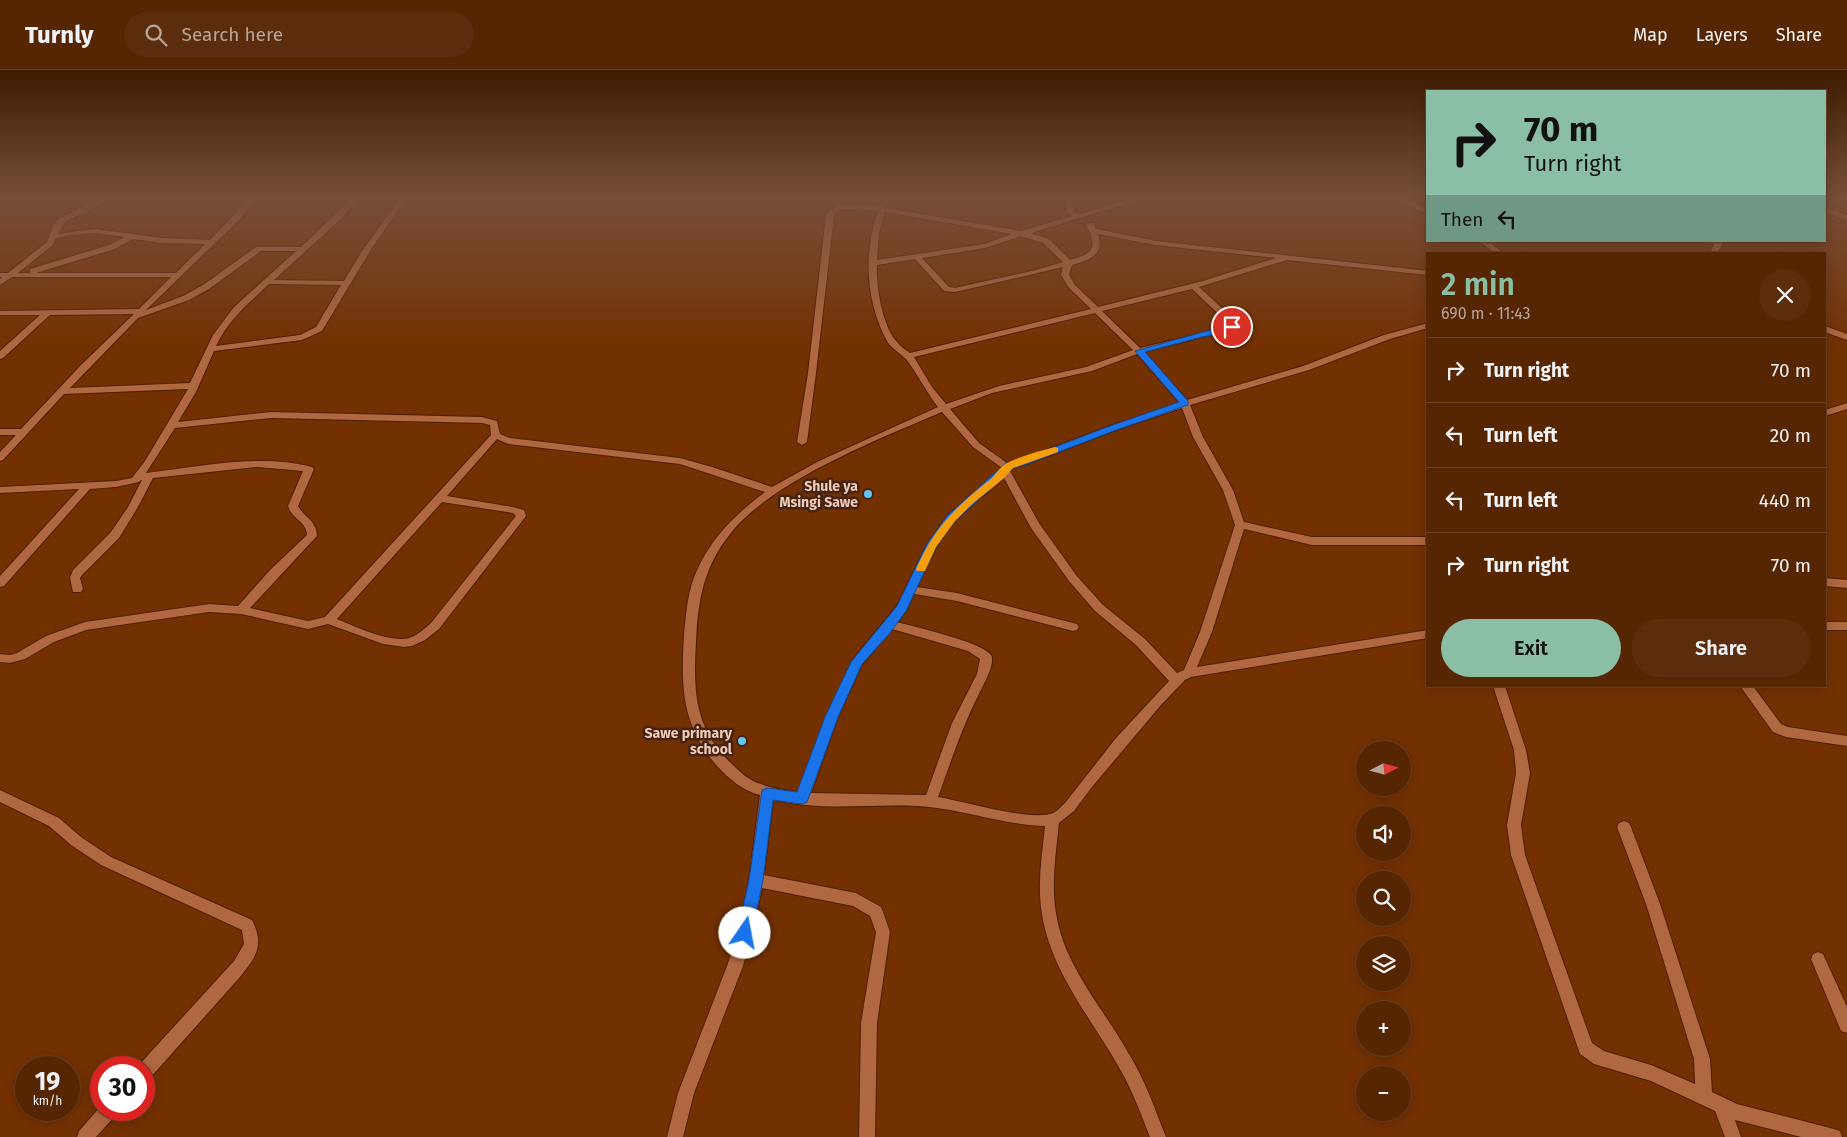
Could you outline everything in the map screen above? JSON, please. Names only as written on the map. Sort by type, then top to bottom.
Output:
[{"type":"street","points":[[0,283],[45,247]]},
{"type":"street","points":[[24,274],[112,247]]},
{"type":"street","points":[[0,458],[61,392],[205,247]]},
{"type":"street","points":[[137,477],[172,425],[194,386],[223,324],[304,247]]},
{"type":"street","points":[[211,349],[287,339],[312,333],[319,329],[370,247]]},
{"type":"street","points":[[802,442],[826,247]]},
{"type":"street","points":[[875,247],[873,263],[876,301],[884,326],[893,343],[909,356],[930,391],[985,453],[1007,468],[1014,491],[1070,574],[1098,607],[1135,637],[1177,681]]},
{"type":"street","points":[[873,263],[980,247]]},
{"type":"street","points":[[1053,247],[1062,255],[1068,264],[1065,275],[1067,280],[1139,351],[1185,403],[1198,436],[1228,490],[1240,524],[1206,632],[1189,673]]},
{"type":"street","points":[[916,256],[941,284],[951,290],[982,285],[1068,264],[1089,257],[1095,252],[1095,247]]},
{"type":"street","points":[[1191,247],[1426,273]]},
{"type":"street","points":[[134,318],[186,298],[206,287],[258,249],[301,249]]},
{"type":"street","points":[[909,356],[1195,287],[1246,272],[1287,257]]},
{"type":"street","points":[[0,275],[177,275]]},
{"type":"street","points":[[265,282],[347,283]]},
{"type":"street","points":[[1195,287],[1233,323],[1232,327],[1228,330],[1200,335],[1139,351],[1096,368],[979,394],[828,460],[754,504],[720,539],[702,569],[692,608],[688,675],[692,718],[703,741],[728,769],[745,784],[767,794],[802,798],[930,801],[1041,821],[1053,820],[1071,804],[1109,757],[1177,681],[1189,673],[1426,634]]},
{"type":"street","points":[[0,313],[141,311]]},
{"type":"street","points":[[0,356],[48,312]]},
{"type":"street","points":[[802,798],[832,717],[857,662],[890,624],[912,590],[931,546],[951,518],[1007,468],[1185,403],[1306,368],[1387,337],[1426,327]]},
{"type":"street","points":[[1826,328],[1847,337]]},
{"type":"street","points":[[61,392],[194,386]]},
{"type":"street","points":[[1827,412],[1847,406]]},
{"type":"street","points":[[172,425],[271,415],[475,420],[494,423],[496,435]]},
{"type":"street","points":[[0,432],[24,432]]},
{"type":"street","points":[[496,435],[508,441],[680,461],[709,469],[772,492]]},
{"type":"street","points":[[329,620],[496,435]]},
{"type":"street","points":[[0,490],[128,482],[137,477],[257,464],[304,467],[309,469],[293,506],[294,510],[309,524],[312,529],[312,536],[275,572],[241,610]]},
{"type":"street","points":[[77,589],[75,578],[78,573],[115,535],[150,476]]},
{"type":"street","points":[[0,582],[87,486]]},
{"type":"street","points":[[0,658],[10,659],[21,656],[50,639],[85,626],[209,608],[241,610],[308,625],[329,620],[374,636],[403,643],[411,642],[423,637],[435,626],[521,516],[520,512],[513,510],[439,498]]},
{"type":"street","points":[[1240,524],[1312,541],[1426,541]]},
{"type":"street","points":[[1826,582],[1847,584]]},
{"type":"street","points":[[912,590],[957,597],[1073,627]]},
{"type":"street","points":[[890,624],[972,648],[986,657],[983,674],[958,723],[930,801]]},
{"type":"street","points":[[1826,626],[1847,626]]},
{"type":"street","points":[[1499,687],[1518,741],[1524,773],[1514,825],[1518,855],[1586,1048],[1600,1058],[1650,1073],[1704,1096],[1722,1107],[1748,1117],[1834,1137]]},
{"type":"street","points":[[1747,687],[1777,728],[1786,732],[1847,741]]},
{"type":"street","points":[[675,1137],[686,1093],[735,966],[745,933],[756,880],[767,794]]},
{"type":"street","points":[[0,796],[54,822],[76,841],[106,861],[247,925],[252,934],[252,945],[235,972],[155,1060]]},
{"type":"street","points":[[1053,820],[1047,872],[1049,916],[1073,975],[1128,1068],[1158,1137]]},
{"type":"street","points":[[1624,828],[1653,904],[1702,1059],[1704,1096]]},
{"type":"street","points":[[756,880],[856,900],[876,912],[883,932],[869,1022],[867,1137]]},
{"type":"street","points":[[1818,959],[1847,1025]]},
{"type":"street","points":[[1722,1107],[1733,1137]]},
{"type":"street","points":[[85,1137],[99,1121]]},
{"type":"slow traffic","points":[[921,569],[931,546],[951,518],[968,502],[999,477],[1009,466],[1055,450]]},
{"type":"place","name":"Shule ya Msingi Sawe","points":[[868,494]]},
{"type":"place","name":"Sawe primary school","points":[[742,741]]},
{"type":"route","points":[[745,933],[756,880],[767,794],[802,798],[832,717],[857,662],[902,608],[931,546],[951,518],[999,477],[1009,466],[1185,403],[1139,351],[1200,335],[1228,330],[1232,327]]}]
